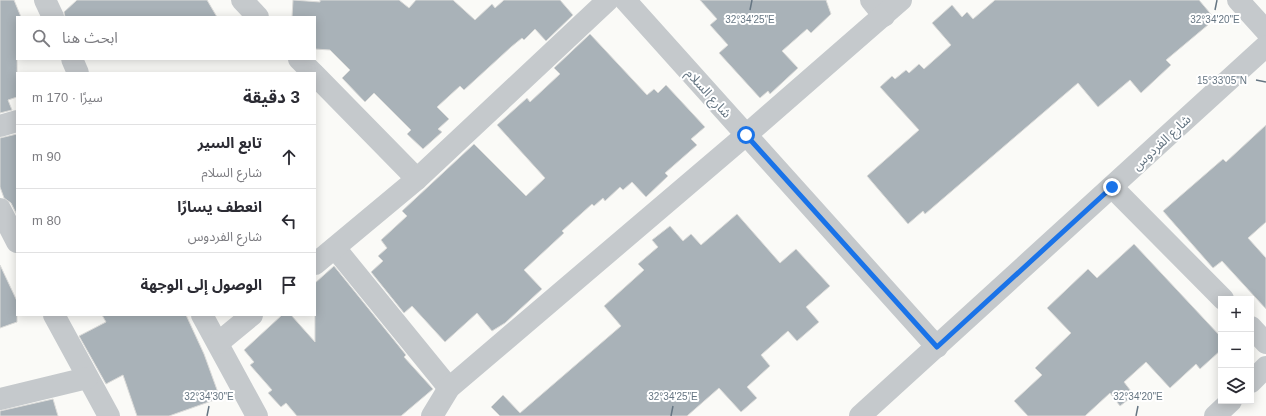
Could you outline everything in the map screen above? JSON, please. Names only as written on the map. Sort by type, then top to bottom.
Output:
[{"type":"street","points":[[45,0],[53,16]]},
{"type":"street","points":[[242,0],[257,16]]},
{"type":"street","points":[[316,263],[416,179],[608,0]]},
{"type":"street","name":"شارع السلام","points":[[625,0],[937,347]]},
{"type":"street","points":[[432,416],[449,388],[746,135],[877,8],[901,0]]},
{"type":"street","points":[[1238,0],[1266,32]]},
{"type":"street","name":"شارع الفردوس","points":[[860,416],[1266,46]]},
{"type":"street","points":[[72,60],[78,72]]},
{"type":"street","points":[[300,60],[312,72]]},
{"type":"street","points":[[316,76],[416,179]]},
{"type":"street","points":[[0,126],[16,121]]},
{"type":"street","points":[[1112,187],[1220,296]]},
{"type":"street","points":[[0,209],[16,240]]},
{"type":"street","points":[[335,248],[449,388]]},
{"type":"street","points":[[55,316],[109,416]]},
{"type":"street","points":[[203,316],[257,416]]},
{"type":"street","points":[[218,343],[251,316]]},
{"type":"street","points":[[1254,330],[1266,343]]},
{"type":"street","points":[[1254,379],[1266,367]]},
{"type":"street","points":[[0,399],[87,378]]},
{"type":"street","points":[[1215,416],[1228,404]]},
{"type":"building","points":[[0,0],[14,0],[21,16],[16,16],[16,97],[8,100],[12,110],[0,113]]},
{"type":"building","points":[[77,0],[207,0],[216,16],[65,16],[64,12]]},
{"type":"building","points":[[293,0],[320,2],[320,0],[399,0],[409,8],[416,0],[453,0],[475,20],[492,4],[495,8],[504,0],[560,0],[573,15],[546,41],[535,29],[524,40],[522,38],[511,47],[464,90],[460,86],[437,107],[449,119],[438,129],[442,132],[423,149],[407,134],[411,130],[374,93],[365,102],[342,78],[350,70],[330,50],[316,49],[316,16],[292,16]]},
{"type":"building","points":[[700,0],[826,0],[831,14],[811,33],[807,29],[782,51],[798,68],[770,94],[768,91],[760,98],[719,53],[728,45],[710,25],[717,19]]},
{"type":"building","points":[[995,0],[1199,0],[1215,19],[1166,60],[1171,65],[1141,93],[1130,80],[1098,107],[1078,83],[925,214],[923,211],[908,224],[867,176],[919,130],[880,87],[892,76],[895,79],[906,70],[909,73],[919,64],[924,69],[951,45],[932,23],[952,5],[962,17],[967,12],[973,19]]},
{"type":"building","points":[[590,34],[647,95],[654,89],[658,93],[666,85],[705,127],[691,139],[697,145],[665,173],[668,176],[646,197],[632,182],[623,190],[620,187],[605,201],[603,198],[594,206],[592,204],[562,231],[564,233],[524,270],[542,289],[505,323],[492,331],[477,313],[445,342],[412,306],[404,313],[371,272],[383,261],[378,256],[387,248],[381,240],[407,216],[402,211],[474,144],[526,196],[545,178],[497,125],[527,98],[530,102],[560,74],[554,68]]},
{"type":"building","points":[[1266,125],[1266,222],[1248,238],[1266,258],[1266,309],[1222,261],[1213,268],[1163,211],[1223,159],[1226,162]]},
{"type":"building","points":[[16,134],[16,213],[11,203],[4,198],[0,187],[0,138]]},
{"type":"building","points":[[737,214],[780,263],[796,249],[830,286],[806,307],[819,322],[797,341],[788,331],[761,355],[770,366],[747,387],[757,398],[741,412],[719,388],[687,416],[500,416],[491,407],[503,395],[520,413],[621,326],[604,306],[644,270],[638,264],[658,247],[652,240],[670,226],[683,241],[691,234],[701,245]]},
{"type":"building","points":[[1134,244],[1218,334],[1218,353],[1200,369],[1196,364],[1170,388],[1146,362],[1124,382],[1134,395],[1120,406],[1110,393],[1085,416],[1028,416],[1014,401],[1042,375],[1035,368],[1071,333],[1047,308],[1088,269],[1097,278]]},
{"type":"building","points":[[0,265],[16,299],[17,322],[0,328]]},
{"type":"building","points":[[334,266],[406,355],[404,357],[433,389],[401,416],[297,416],[286,403],[281,407],[268,393],[272,390],[250,365],[254,362],[244,350],[281,316],[292,316],[315,342],[316,282]]},
{"type":"building","points":[[103,316],[186,316],[204,354],[220,398],[169,416],[137,416],[123,375],[106,384],[79,336],[106,322]]},
{"type":"building","points":[[53,399],[58,416],[0,416],[0,411]]},
{"type":"route","points":[[746,135],[937,347],[1112,187]]}]
